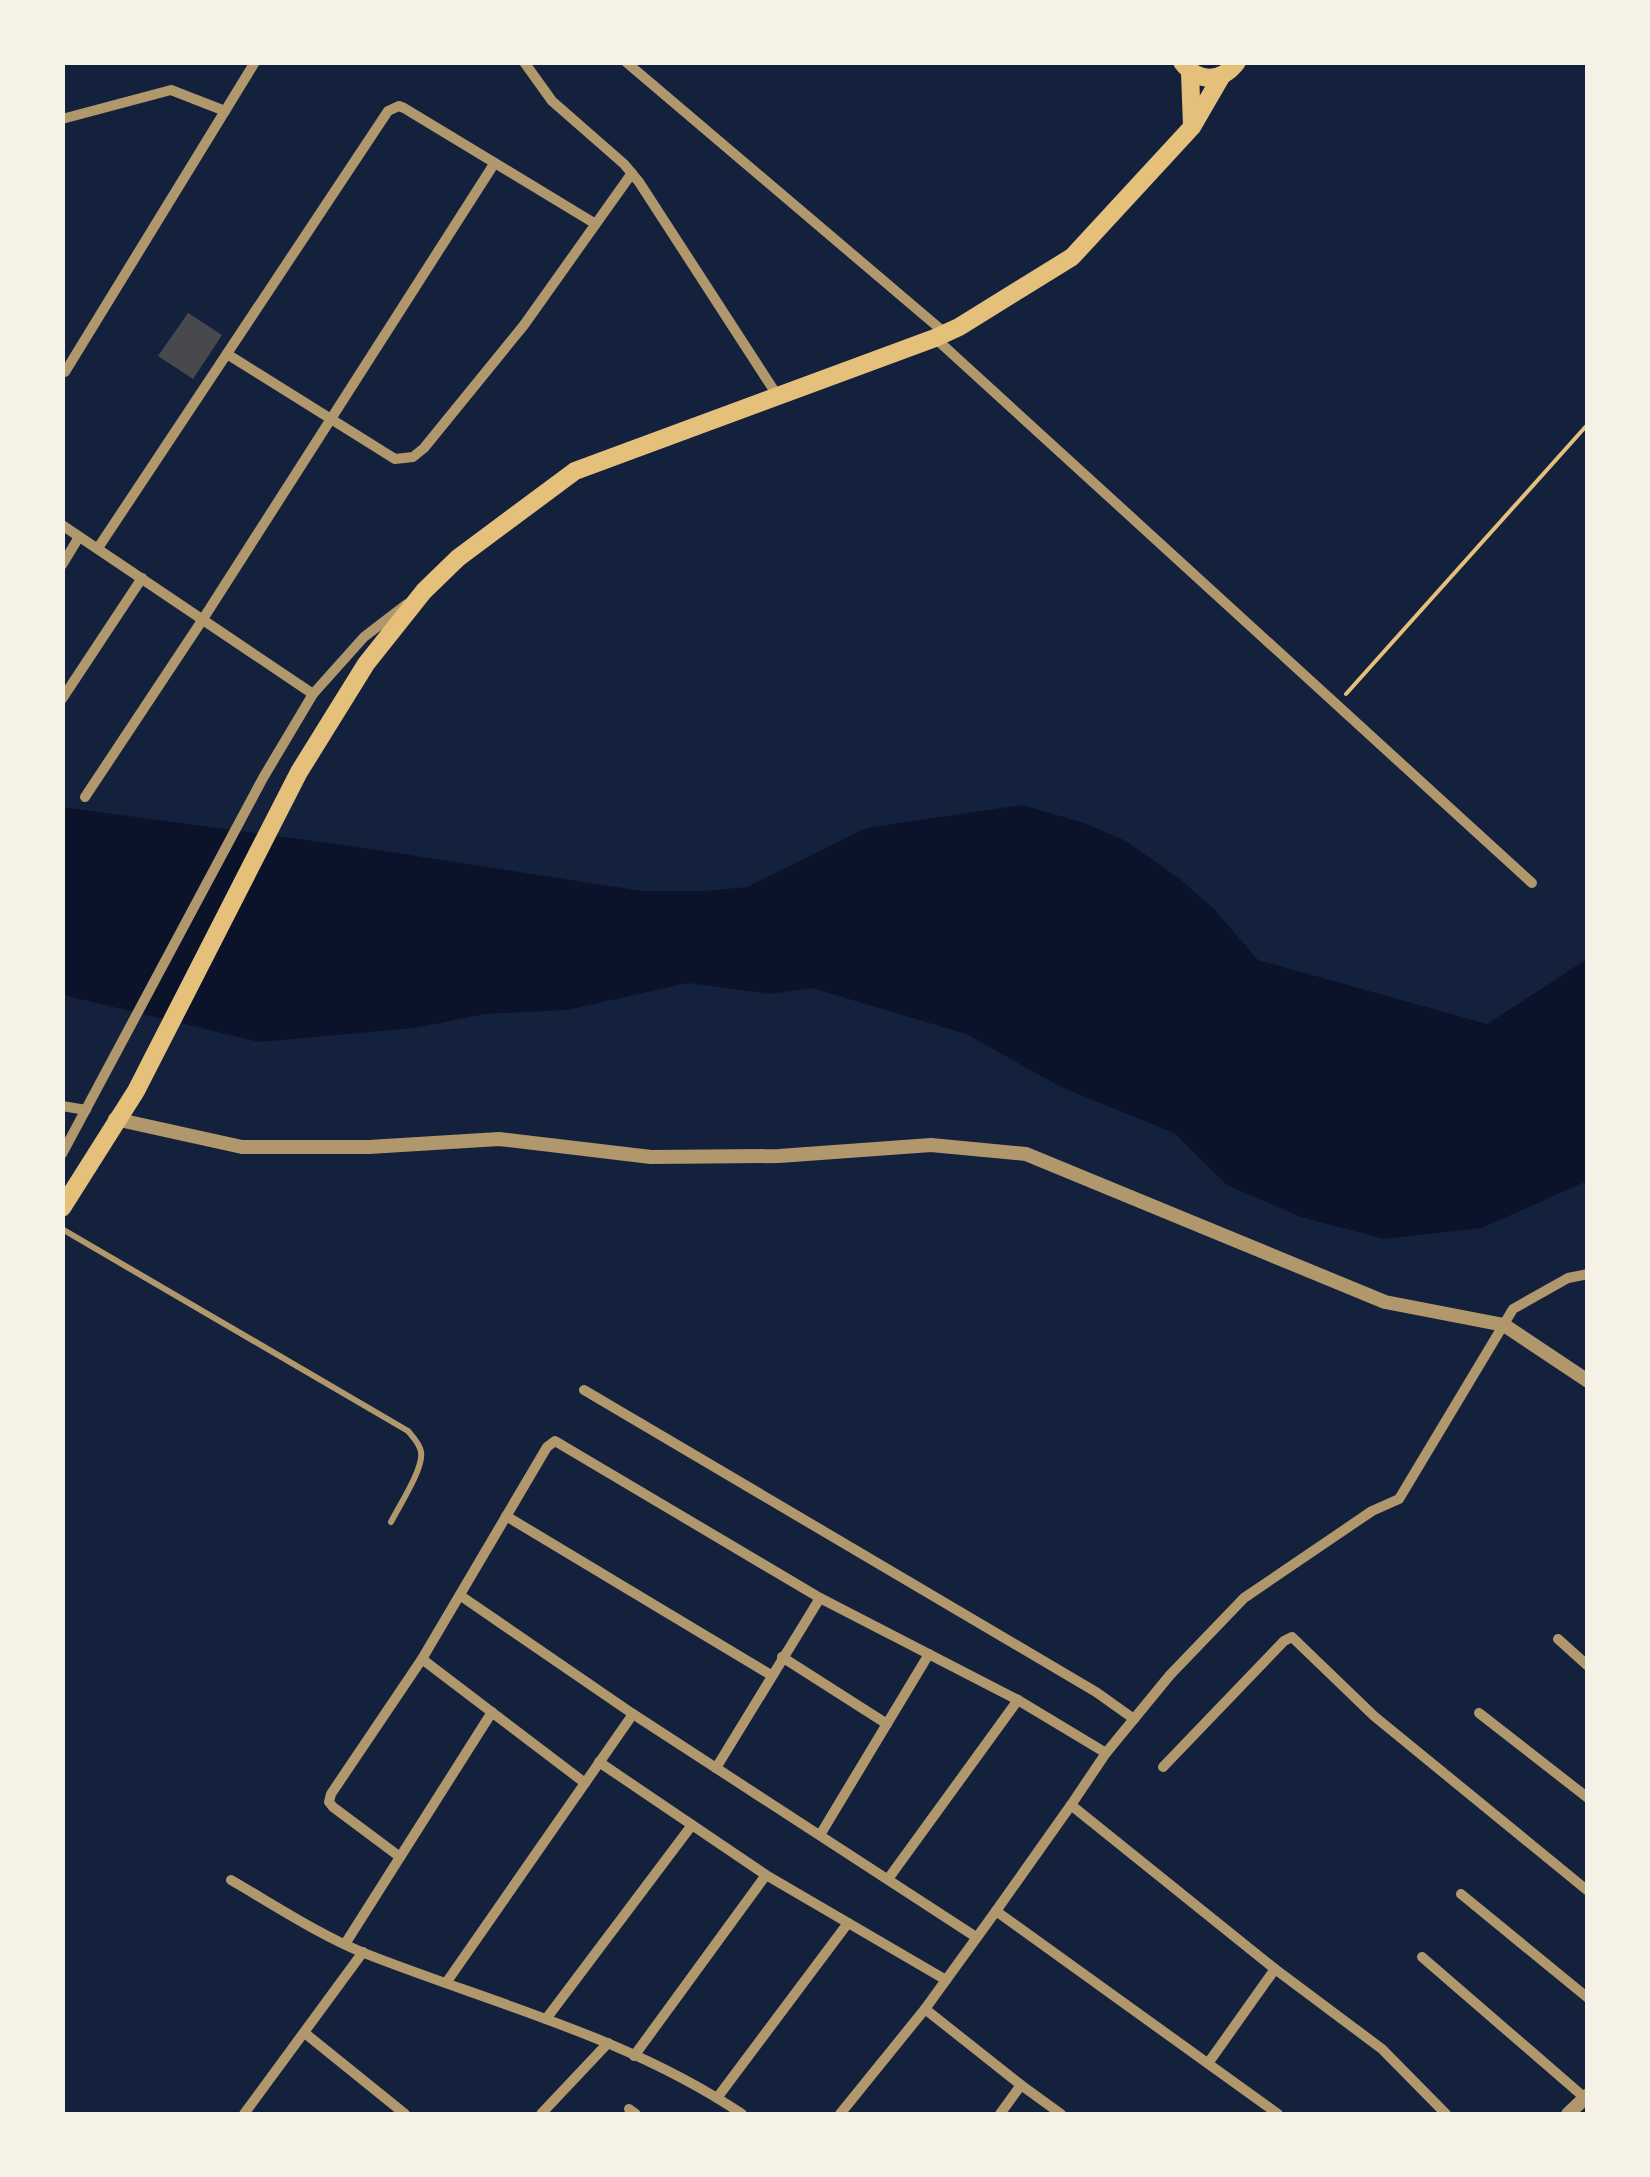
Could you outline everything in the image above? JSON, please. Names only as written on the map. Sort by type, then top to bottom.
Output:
[{"type":"main road","points":[[62,1208],[136,1090],[299,772],[366,664],[424,591],[458,558],[575,470],[940,336],[1072,258],[1192,127],[1221,77],[1237,62]]},
{"type":"main road","points":[[1186,68],[1192,127]]},
{"type":"main road","points":[[1186,68],[1210,79],[1221,77]]},
{"type":"street","points":[[63,373],[255,62]]},
{"type":"street","points":[[524,62],[560,109],[632,173],[777,394]]},
{"type":"street","points":[[626,62],[940,336],[1532,883]]},
{"type":"street","points":[[62,119],[172,90],[225,111]]},
{"type":"street","points":[[98,548],[388,111],[404,108],[594,223]]},
{"type":"street","points":[[85,796],[494,164]]},
{"type":"street","points":[[227,354],[395,459],[413,458],[524,325],[632,173]]},
{"type":"street","points":[[62,525],[313,694]]},
{"type":"street","points":[[62,565],[80,536]]},
{"type":"street","points":[[62,698],[142,578]]},
{"type":"street","points":[[62,1154],[236,828],[313,694],[364,637],[424,591]]},
{"type":"street","points":[[62,1106],[86,1110]]},
{"type":"street","points":[[115,1119],[242,1147],[369,1147],[499,1139],[651,1157],[779,1156],[931,1145],[1026,1154],[1386,1302],[1504,1324],[1588,1381]]},
{"type":"street","points":[[840,2114],[925,2009],[1106,1752],[1170,1675],[1244,1598],[1372,1510],[1399,1499],[1513,1310],[1568,1278],[1588,1274]]},
{"type":"street","points":[[584,1390],[1096,1692],[1134,1719]]},
{"type":"street","points":[[400,1857],[329,1802],[331,1794],[461,1596],[547,1447],[558,1441],[820,1598],[1018,1700],[1106,1752]]},
{"type":"street","points":[[506,1516],[771,1675]]},
{"type":"street","points":[[461,1596],[633,1714],[976,1937]]},
{"type":"street","points":[[716,1768],[820,1598]]},
{"type":"street","points":[[1162,1767],[1284,1641],[1292,1638],[1374,1716],[1588,1891]]},
{"type":"street","points":[[1558,1639],[1588,1666]]},
{"type":"street","points":[[820,1836],[929,1654]]},
{"type":"street","points":[[782,1657],[887,1724]]},
{"type":"street","points":[[422,1658],[585,1783]]},
{"type":"street","points":[[888,1879],[1018,1700]]},
{"type":"street","points":[[345,1944],[492,1712]]},
{"type":"street","points":[[1480,1712],[1588,1798]]},
{"type":"street","points":[[446,1982],[633,1714]]},
{"type":"street","points":[[599,1762],[766,1875],[946,1980]]},
{"type":"street","points":[[1072,1805],[1275,1969],[1382,2049],[1446,2114]]},
{"type":"street","points":[[546,2019],[692,1825]]},
{"type":"street","points":[[634,2056],[766,1875]]},
{"type":"street","points":[[231,1880],[345,1944],[608,2043],[742,2114]]},
{"type":"street","points":[[1461,1894],[1588,1998]]},
{"type":"street","points":[[996,1911],[1278,2114]]},
{"type":"street","points":[[717,2098],[848,1923]]},
{"type":"street","points":[[244,2114],[363,1952]]},
{"type":"street","points":[[1422,1957],[1586,2096],[1568,2114]]},
{"type":"street","points":[[1209,2062],[1275,1969]]},
{"type":"street","points":[[925,2009],[1060,2114]]},
{"type":"street","points":[[306,2034],[404,2114]]},
{"type":"street","points":[[540,2114],[608,2043]]},
{"type":"street","points":[[1000,2114],[1021,2085]]},
{"type":"lane","points":[[62,1229],[408,1431],[422,1454],[420,1465],[391,1522]]},
{"type":"path","points":[[1336,704],[1588,424]]},
{"type":"water","points":[[1022,805],[1084,823],[1126,841],[1180,879],[1215,910],[1258,960],[1487,1024],[1587,959],[1587,1181],[1482,1228],[1384,1239],[1301,1217],[1227,1185],[1174,1133],[1061,1087],[966,1034],[812,988],[770,994],[688,983],[567,1010],[485,1014],[415,1028],[259,1042],[63,995],[62,807],[642,891],[705,891],[747,887],[866,828]]},
{"type":"building","points":[[188,313],[222,335],[193,379],[158,356]]}]
